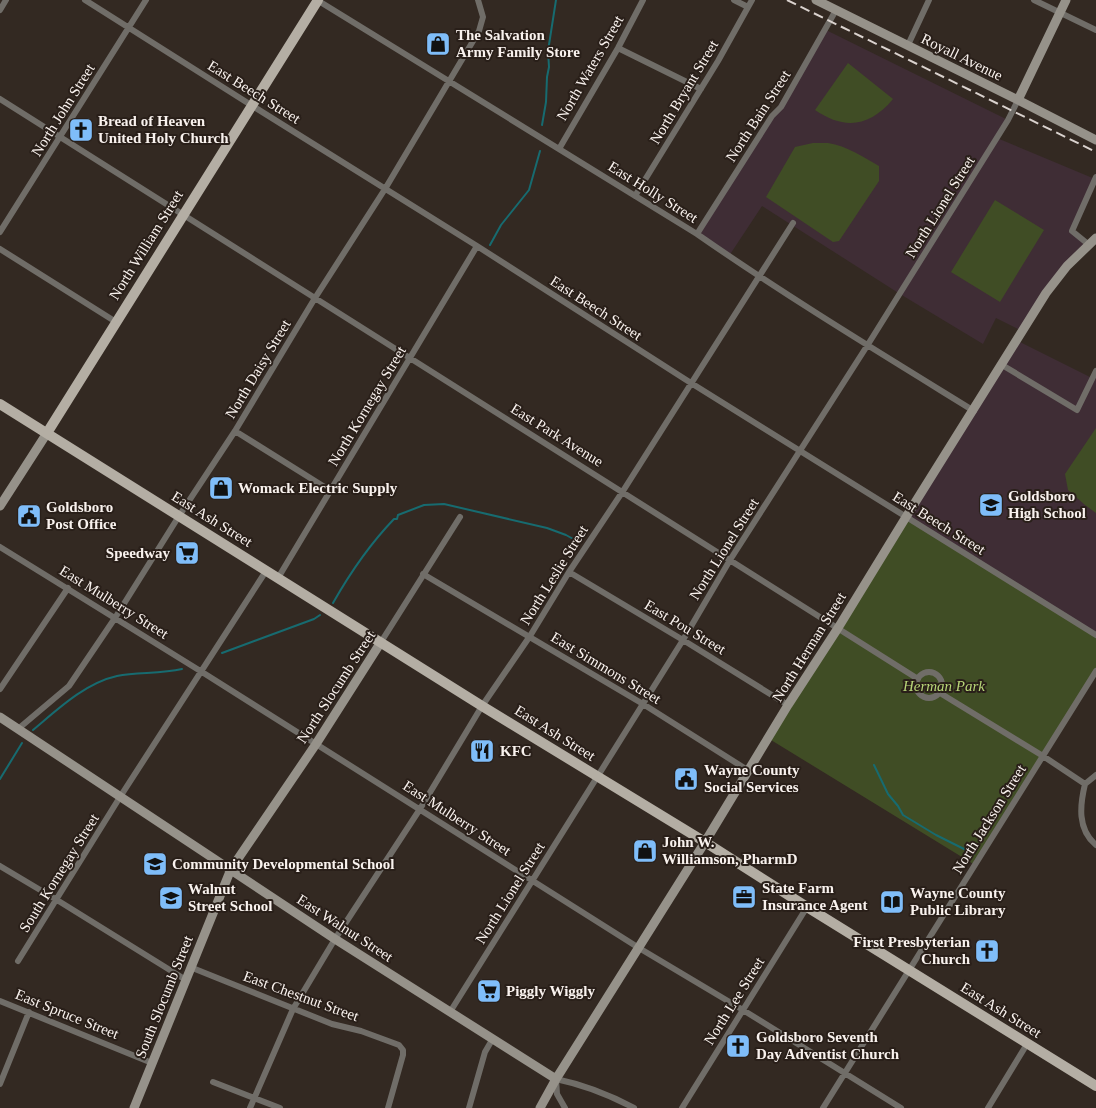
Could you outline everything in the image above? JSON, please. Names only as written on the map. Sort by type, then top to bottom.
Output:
[{"type":"main road","name":"North William Street","points":[[46,434],[318,0]]},
{"type":"main road","name":"East Ash Street","points":[[0,404],[482,706],[705,842],[1096,1086]]},
{"type":"street","points":[[0,10],[6,0]]},
{"type":"street","name":"East Beech Street","points":[[85,0],[251,106],[477,246],[800,452],[1096,635]]},
{"type":"street","name":"North John Street","points":[[0,232],[146,0]]},
{"type":"street","name":"East Holly Street","points":[[318,0],[697,234],[867,346],[974,411]]},
{"type":"street","name":"North Daisy Street","points":[[18,729],[69,686],[235,431],[315,298],[385,189],[479,31],[483,17],[478,0]]},
{"type":"street","name":"North Waters Street","points":[[559,149],[618,48],[643,0]]},
{"type":"street","points":[[734,0],[748,7]]},
{"type":"street","name":"North Bryant Street","points":[[635,196],[701,89],[752,0]]},
{"type":"street","name":"Royall Avenue","points":[[816,0],[908,44],[1096,140]]},
{"type":"street","points":[[908,44],[929,0]]},
{"type":"street","points":[[1034,0],[1096,30]]},
{"type":"street","points":[[1018,100],[1066,0]]},
{"type":"street","name":"North Bain Street","points":[[697,234],[772,116],[781,107],[836,10]]},
{"type":"street","points":[[618,48],[701,89]]},
{"type":"street","name":"East Park Avenue","points":[[0,98],[918,679]]},
{"type":"street","name":"North Lionel Street","points":[[450,1012],[683,640],[730,560],[867,346],[1008,120],[1018,100]]},
{"type":"street","points":[[1088,244],[1072,231],[1096,177]]},
{"type":"street","name":"North Leslie Street","points":[[250,1108],[293,1009],[335,939],[420,809],[482,706],[530,636],[569,572],[794,224]]},
{"type":"street","name":"North Herman Street","points":[[540,1108],[556,1079],[705,842],[788,705],[974,411],[1046,293],[1067,266],[1096,238]]},
{"type":"street","name":"North Kornegay Street","points":[[278,578],[477,246]]},
{"type":"street","points":[[0,250],[116,322]]},
{"type":"street","points":[[1002,365],[1077,410],[1096,371]]},
{"type":"street","points":[[235,431],[331,491]]},
{"type":"street","name":"North William Street","points":[[0,506],[46,434]]},
{"type":"street","name":"North Slocumb Street","points":[[231,869],[316,744],[460,517]]},
{"type":"street","name":"East Mulberry Street","points":[[0,547],[639,948],[901,1108]]},
{"type":"street","points":[[120,797],[266,571]]},
{"type":"street","name":"East Pou Street","points":[[569,572],[788,705]]},
{"type":"street","name":"East Simmons Street","points":[[423,574],[643,704],[749,771]]},
{"type":"street","points":[[0,689],[68,588]]},
{"type":"street","name":"North Jackson Street","points":[[823,1108],[1096,671]]},
{"type":"street","points":[[927,673],[934,673],[940,678],[942,684],[940,693],[932,698],[922,696],[916,687],[918,679],[927,673]]},
{"type":"street","points":[[940,693],[1085,784]]},
{"type":"street","name":"East Walnut Street","points":[[0,717],[335,939],[492,1040],[556,1079],[595,1089],[634,1108]]},
{"type":"street","points":[[1096,776],[1085,784],[1081,801],[1081,817],[1086,830],[1096,845]]},
{"type":"street","name":"South Kornegay Street","points":[[18,961],[120,797]]},
{"type":"street","points":[[0,866],[186,980]]},
{"type":"street","name":"South Slocumb Street","points":[[134,1108],[231,869]]},
{"type":"street","name":"North Lee Street","points":[[682,1108],[807,907]]},
{"type":"street","name":"East Chestnut Street","points":[[190,967],[332,1024],[361,1031],[399,1045],[403,1056],[388,1108]]},
{"type":"street","name":"East Spruce Street","points":[[0,1001],[152,1063]]},
{"type":"street","points":[[0,1084],[28,1012]]},
{"type":"street","points":[[468,1108],[485,1052],[492,1040]]},
{"type":"street","points":[[988,1108],[1028,1044]]},
{"type":"street","points":[[556,1079],[557,1094],[565,1108]]},
{"type":"street","points":[[213,1082],[280,1108]]},
{"type":"shaded area","points":[[826,30],[1008,120],[997,138],[1095,179],[1072,231],[1088,244],[1022,331],[996,318],[983,344],[900,294],[762,206],[729,256],[697,234]]},
{"type":"shaded area","points":[[1016,340],[1092,378],[1096,372],[1096,635],[906,517]]},
{"type":"green space","points":[[848,63],[893,99],[875,115],[866,120],[846,123],[836,121],[815,110]]},
{"type":"green space","points":[[813,143],[828,143],[842,147],[879,166],[879,181],[839,241],[833,242],[766,197],[795,147]]},
{"type":"green space","points":[[995,200],[1044,230],[1000,302],[951,272]]},
{"type":"green space","points":[[1096,428],[1096,513],[1068,490],[1065,474]]},
{"type":"green space","name":"Herman Park","points":[[906,517],[1096,635],[1096,671],[975,865],[771,740]]},
{"type":"waterway","points":[[542,125],[549,67],[548,51],[556,0]]},
{"type":"waterway","points":[[490,245],[501,225],[529,190],[540,151]]},
{"type":"waterway","points":[[333,603],[361,559],[394,519],[397,519],[398,515],[424,505],[444,504],[547,528],[575,540]]},
{"type":"waterway","points":[[222,653],[314,619],[320,615]]},
{"type":"waterway","points":[[33,730],[72,698],[105,680],[117,676],[182,669]]},
{"type":"waterway","points":[[0,779],[22,743]]},
{"type":"waterway","points":[[874,765],[888,794],[903,815],[936,835],[974,854]]},
{"type":"railway","points":[[787,0],[1096,152]]},
{"type":"place","name":"The Salvation Army Family Store","points":[[438,44]]},
{"type":"place","name":"Bread of Heaven United Holy Church","points":[[81,130]]},
{"type":"place","name":"Womack Electric Supply","points":[[221,488]]},
{"type":"place","name":"Goldsboro High School","points":[[991,505]]},
{"type":"place","name":"Goldsboro Post Office","points":[[29,516]]},
{"type":"place","name":"Speedway","points":[[187,553]]},
{"type":"place","name":"KFC","points":[[482,751]]},
{"type":"place","name":"Wayne County Social Services","points":[[686,779]]},
{"type":"place","name":"John W. Williamson, PharmD","points":[[645,851]]},
{"type":"place","name":"Community Developmental School","points":[[155,864]]},
{"type":"place","name":"State Farm Insurance Agent","points":[[744,897]]},
{"type":"place","name":"Walnut Street School","points":[[171,898]]},
{"type":"place","name":"Wayne County Public Library","points":[[892,902]]},
{"type":"place","name":"First Presbyterian Church","points":[[987,951]]},
{"type":"place","name":"Piggly Wiggly","points":[[489,991]]},
{"type":"place","name":"Goldsboro Seventh Day Adventist Church","points":[[738,1046]]}]
